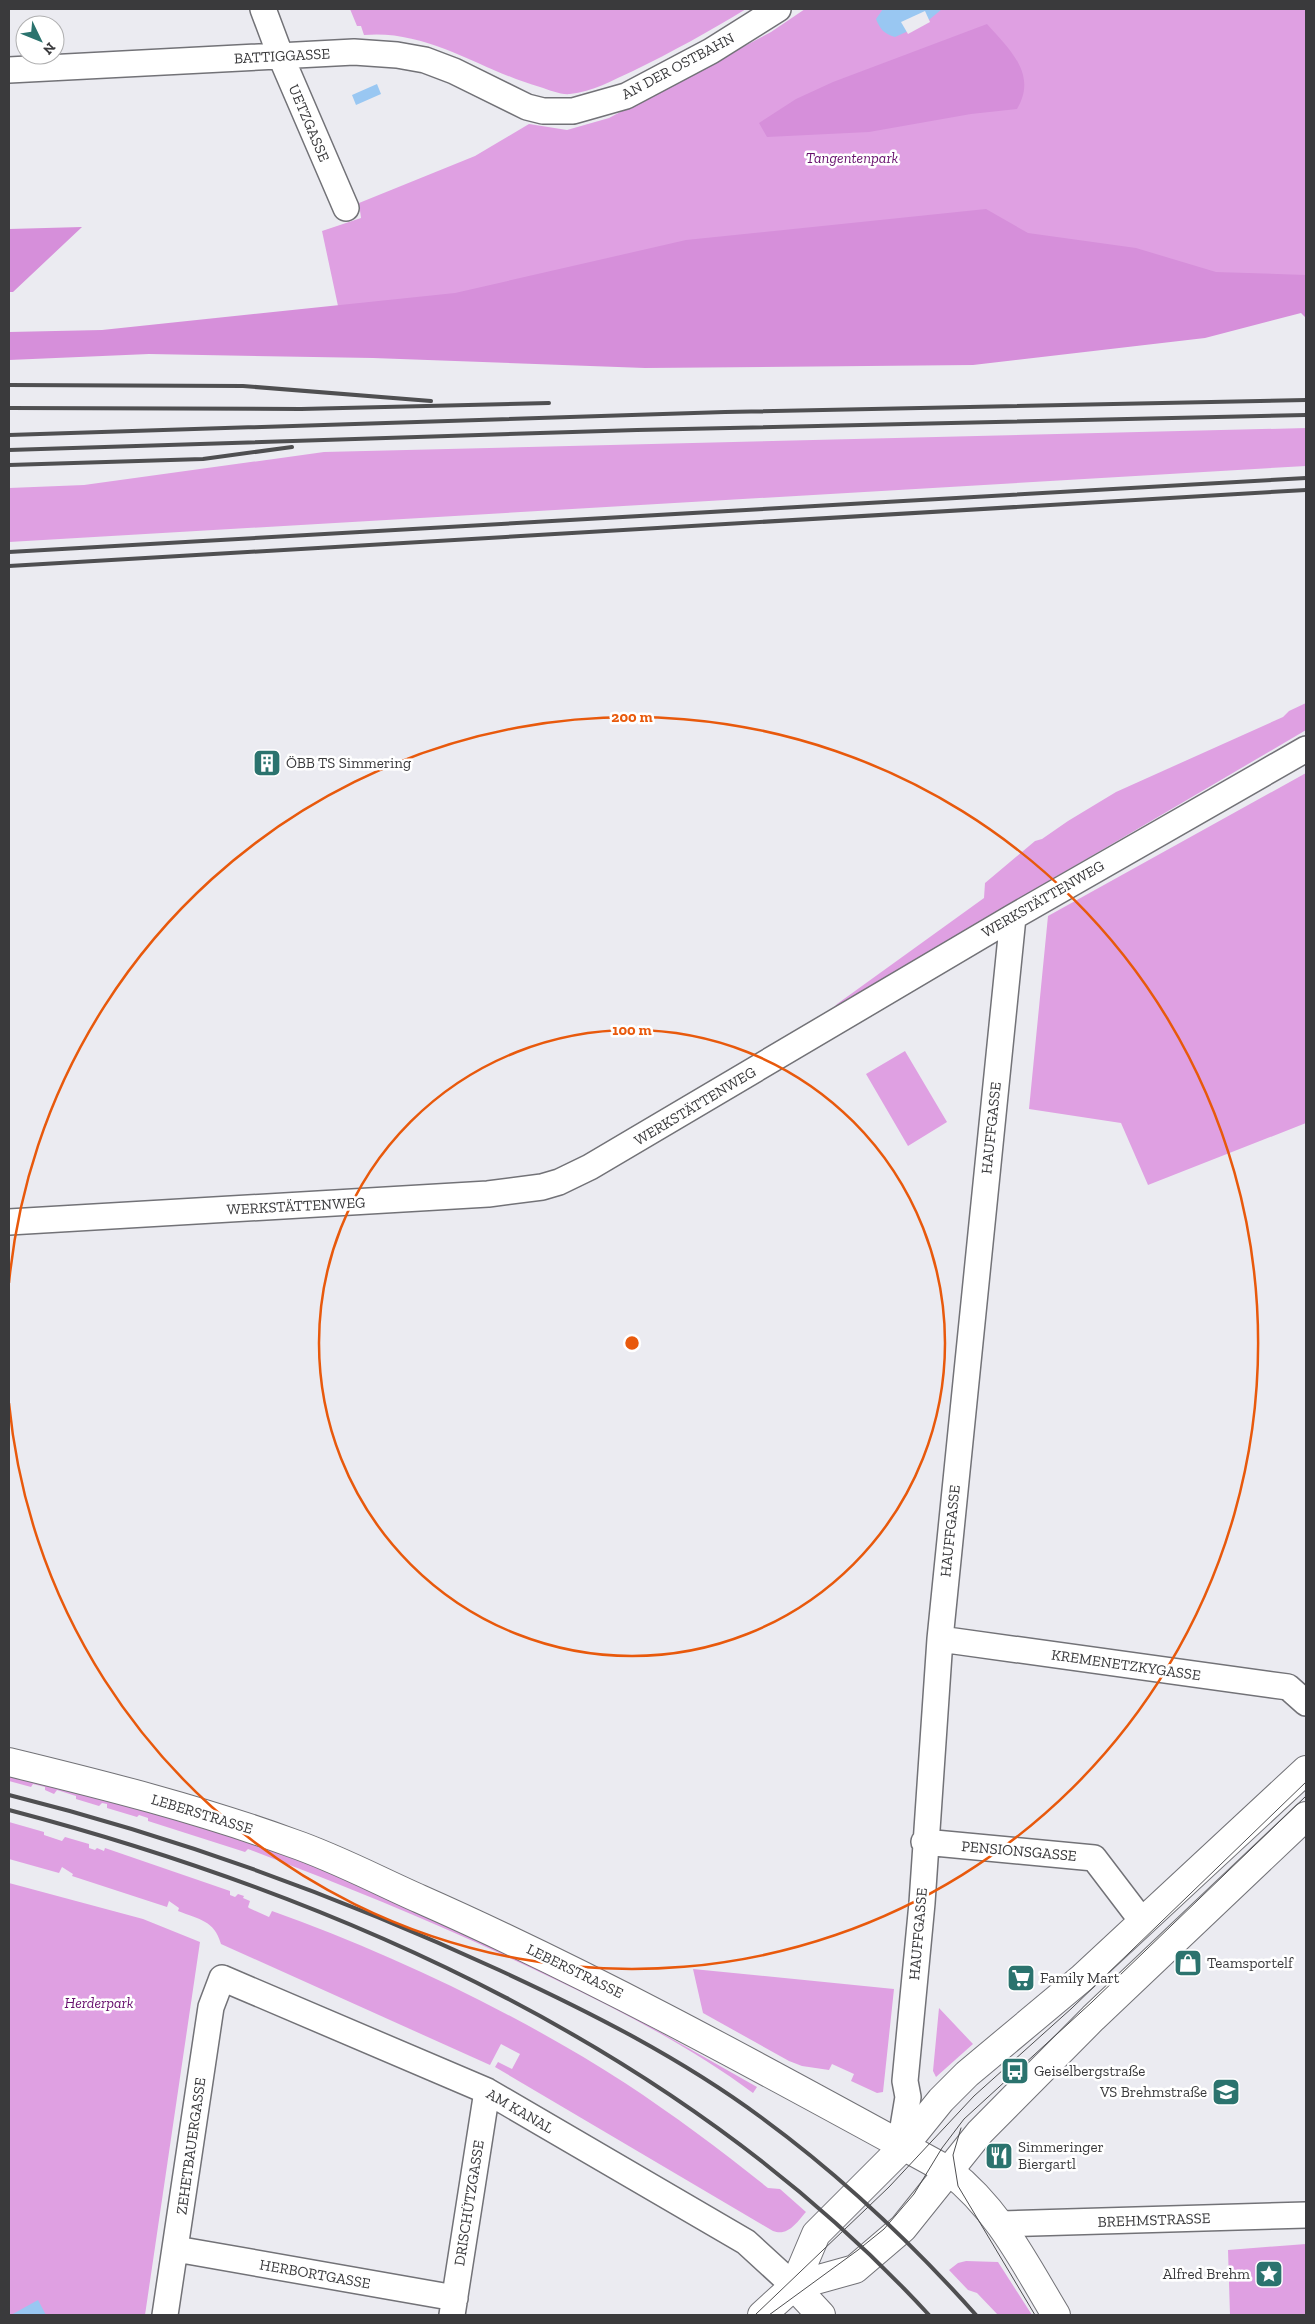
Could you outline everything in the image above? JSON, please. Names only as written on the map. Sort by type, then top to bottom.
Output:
[{"type":"main road","name":"LEBERSTRASSE","points":[[9,1762],[162,1800],[292,1842],[362,1870],[623,1995],[949,2171],[971,2188],[1002,2224],[1056,2315]]},
{"type":"main road","points":[[762,2315],[794,2286],[816,2234],[902,2146],[967,2074],[1061,1996],[1306,1770]]},
{"type":"main road","points":[[794,2286],[854,2269],[870,2258],[903,2228],[980,2132],[1094,2018],[1306,1816]]},
{"type":"main road","points":[[794,2286],[821,2315]]},
{"type":"street","name":"UETZGASSE","points":[[263,9],[346,208]]},
{"type":"street","name":"AN DER OSTBAHN","points":[[543,111],[573,111],[626,96],[711,51],[778,9]]},
{"type":"street","name":"BATTIGGASSE","points":[[9,70],[354,52],[397,55],[425,60],[463,75],[527,107],[543,111]]},
{"type":"street","name":"WERKSTÄTTENWEG","points":[[9,1222],[523,1191],[559,1182],[626,1147],[1013,917],[1306,749]]},
{"type":"street","name":"HAUFFGASSE","points":[[902,2146],[908,2097],[905,2081],[922,1903],[924,1842],[940,1639],[1013,917]]},
{"type":"street","name":"KREMENETZKYGASSE","points":[[940,1639],[1288,1687],[1306,1704]]},
{"type":"street","name":"PENSIONSGASSE","points":[[924,1842],[1094,1858],[1142,1922]]},
{"type":"street","name":"AM KANAL","points":[[222,1978],[486,2091],[746,2242],[794,2286]]},
{"type":"street","name":"ZEHETBAUERGASSE","points":[[165,2315],[211,2007],[222,1978]]},
{"type":"street","name":"DRISCHÜTZGASSE","points":[[453,2307],[486,2091]]},
{"type":"street","name":"BREHMSTRASSE","points":[[1002,2224],[1306,2215]]},
{"type":"street","name":"HERBORTGASSE","points":[[176,2250],[453,2307]]},
{"type":"green space","points":[[350,9],[746,9],[691,41],[610,82],[578,93],[566,94],[518,80],[454,53],[410,38],[388,35],[364,35],[361,26],[357,26]]},
{"type":"green space","name":"Tangentenpark","points":[[805,9],[1306,9],[1306,291],[341,320],[322,231],[361,218],[359,203],[475,156],[529,124],[567,130],[609,118],[771,32]]},
{"type":"green space","points":[[1306,428],[1306,466],[9,542],[9,488],[84,485],[324,452]]},
{"type":"green space","points":[[1306,703],[1306,730],[1037,888],[1037,890],[828,1014],[837,1004],[984,898],[985,883],[1035,841],[1042,839],[1116,792],[1283,717],[1289,711]]},
{"type":"green space","points":[[1306,773],[1306,1123],[1148,1185],[1121,1123],[1029,1109],[1048,916]]},
{"type":"green space","points":[[905,1051],[947,1122],[908,1146],[866,1074]]},
{"type":"green space","points":[[9,1772],[190,1821],[343,1874],[399,1905],[538,1968],[630,2015],[757,2087],[753,2093],[705,2060],[630,2017],[515,1960],[402,1910],[248,1849],[245,1852],[148,1821],[148,1818],[139,1815],[137,1817],[107,1808],[107,1804],[102,1803],[99,1806],[76,1799],[76,1796],[57,1790],[54,1794],[45,1790],[45,1787],[33,1784],[31,1787],[9,1781]]},
{"type":"green space","points":[[9,1822],[44,1832],[44,1835],[62,1841],[65,1837],[89,1844],[89,1848],[95,1850],[97,1848],[104,1851],[105,1848],[230,1891],[230,1895],[235,1897],[238,1894],[244,1896],[243,1898],[250,1901],[249,1908],[269,1917],[272,1911],[317,1928],[453,1987],[542,2033],[625,2083],[698,2134],[768,2188],[780,2189],[806,2212],[788,2230],[783,2232],[773,2231],[495,2067],[498,2062],[512,2069],[520,2054],[501,2044],[490,2065],[221,1944],[210,1925],[178,1911],[179,1908],[169,1901],[167,1907],[72,1876],[73,1874],[62,1867],[59,1873],[9,1859]]},
{"type":"green space","name":"Herderpark","points":[[9,1883],[143,1919],[200,1942],[145,2315],[9,2315]]},
{"type":"green space","points":[[693,1969],[894,1989],[883,2092],[877,2093],[851,2081],[854,2074],[832,2064],[829,2070],[802,2066],[789,2061],[703,2013]]},
{"type":"green space","points":[[939,2008],[973,2044],[936,2077],[933,2071]]},
{"type":"green space","points":[[1306,2244],[1306,2315],[1230,2315],[1228,2250]]},
{"type":"green space","points":[[966,2261],[998,2262],[1032,2315],[998,2315],[977,2293],[968,2290],[949,2270],[958,2263]]},
{"type":"shaded area","points":[[987,24],[1012,53],[1023,73],[1023,96],[1017,109],[971,114],[869,132],[767,137],[759,123],[796,99],[833,82]]},
{"type":"shaded area","points":[[986,209],[1028,233],[1136,248],[1216,272],[1306,275],[1306,318],[1301,313],[1205,338],[973,365],[645,368],[373,358],[149,354],[9,360],[9,332],[102,330],[455,293],[686,240]]},
{"type":"shaded area","points":[[82,227],[13,292],[9,292],[9,229]]},
{"type":"water","points":[[883,9],[942,9],[924,24],[895,37],[883,31],[876,19]]},
{"type":"water","points":[[377,84],[381,94],[356,105],[352,95]]},
{"type":"water","points":[[38,2300],[46,2315],[11,2315]]},
{"type":"pier","points":[[925,11],[930,22],[908,34],[901,22]]},
{"type":"tram line","points":[[755,2315],[889,2187],[974,2096],[1072,2008],[1306,1782]]},
{"type":"tram line","points":[[769,2315],[884,2229],[914,2194],[942,2148],[964,2119],[1092,2002],[1306,1796]]},
{"type":"tram line","points":[[961,2128],[953,2155],[958,2186],[1035,2315]]},
{"type":"railway","points":[[9,385],[243,386],[431,401]]},
{"type":"railway","points":[[9,435],[725,412],[1306,400]]},
{"type":"railway","points":[[9,408],[301,409],[549,403]]},
{"type":"railway","points":[[9,450],[637,430],[1306,415]]},
{"type":"railway","points":[[9,465],[203,459],[292,447]]},
{"type":"railway","points":[[9,552],[1306,478]]},
{"type":"railway","points":[[9,566],[1306,490]]},
{"type":"railway","points":[[9,1795],[134,1830],[258,1871],[319,1894],[439,1943],[601,2019],[700,2075],[791,2140],[820,2163],[901,2236],[976,2315]]},
{"type":"railway","points":[[9,1810],[136,1847],[262,1890],[386,1940],[506,1998],[621,2064],[731,2138],[834,2222],[929,2315]]},
{"type":"place","name":"ÖBB TS Simmering","points":[[267,763]]},
{"type":"place","name":"Teamsportelf","points":[[1188,1963]]},
{"type":"place","name":"Family Mart","points":[[1021,1978]]},
{"type":"place","name":"Geiselbergstraße","points":[[1015,2071]]},
{"type":"place","name":"VS Brehmstraße","points":[[1226,2092]]},
{"type":"place","name":"Simmeringer Biergartl","points":[[999,2156]]},
{"type":"place","name":"Alfred Brehm","points":[[1269,2274]]}]
